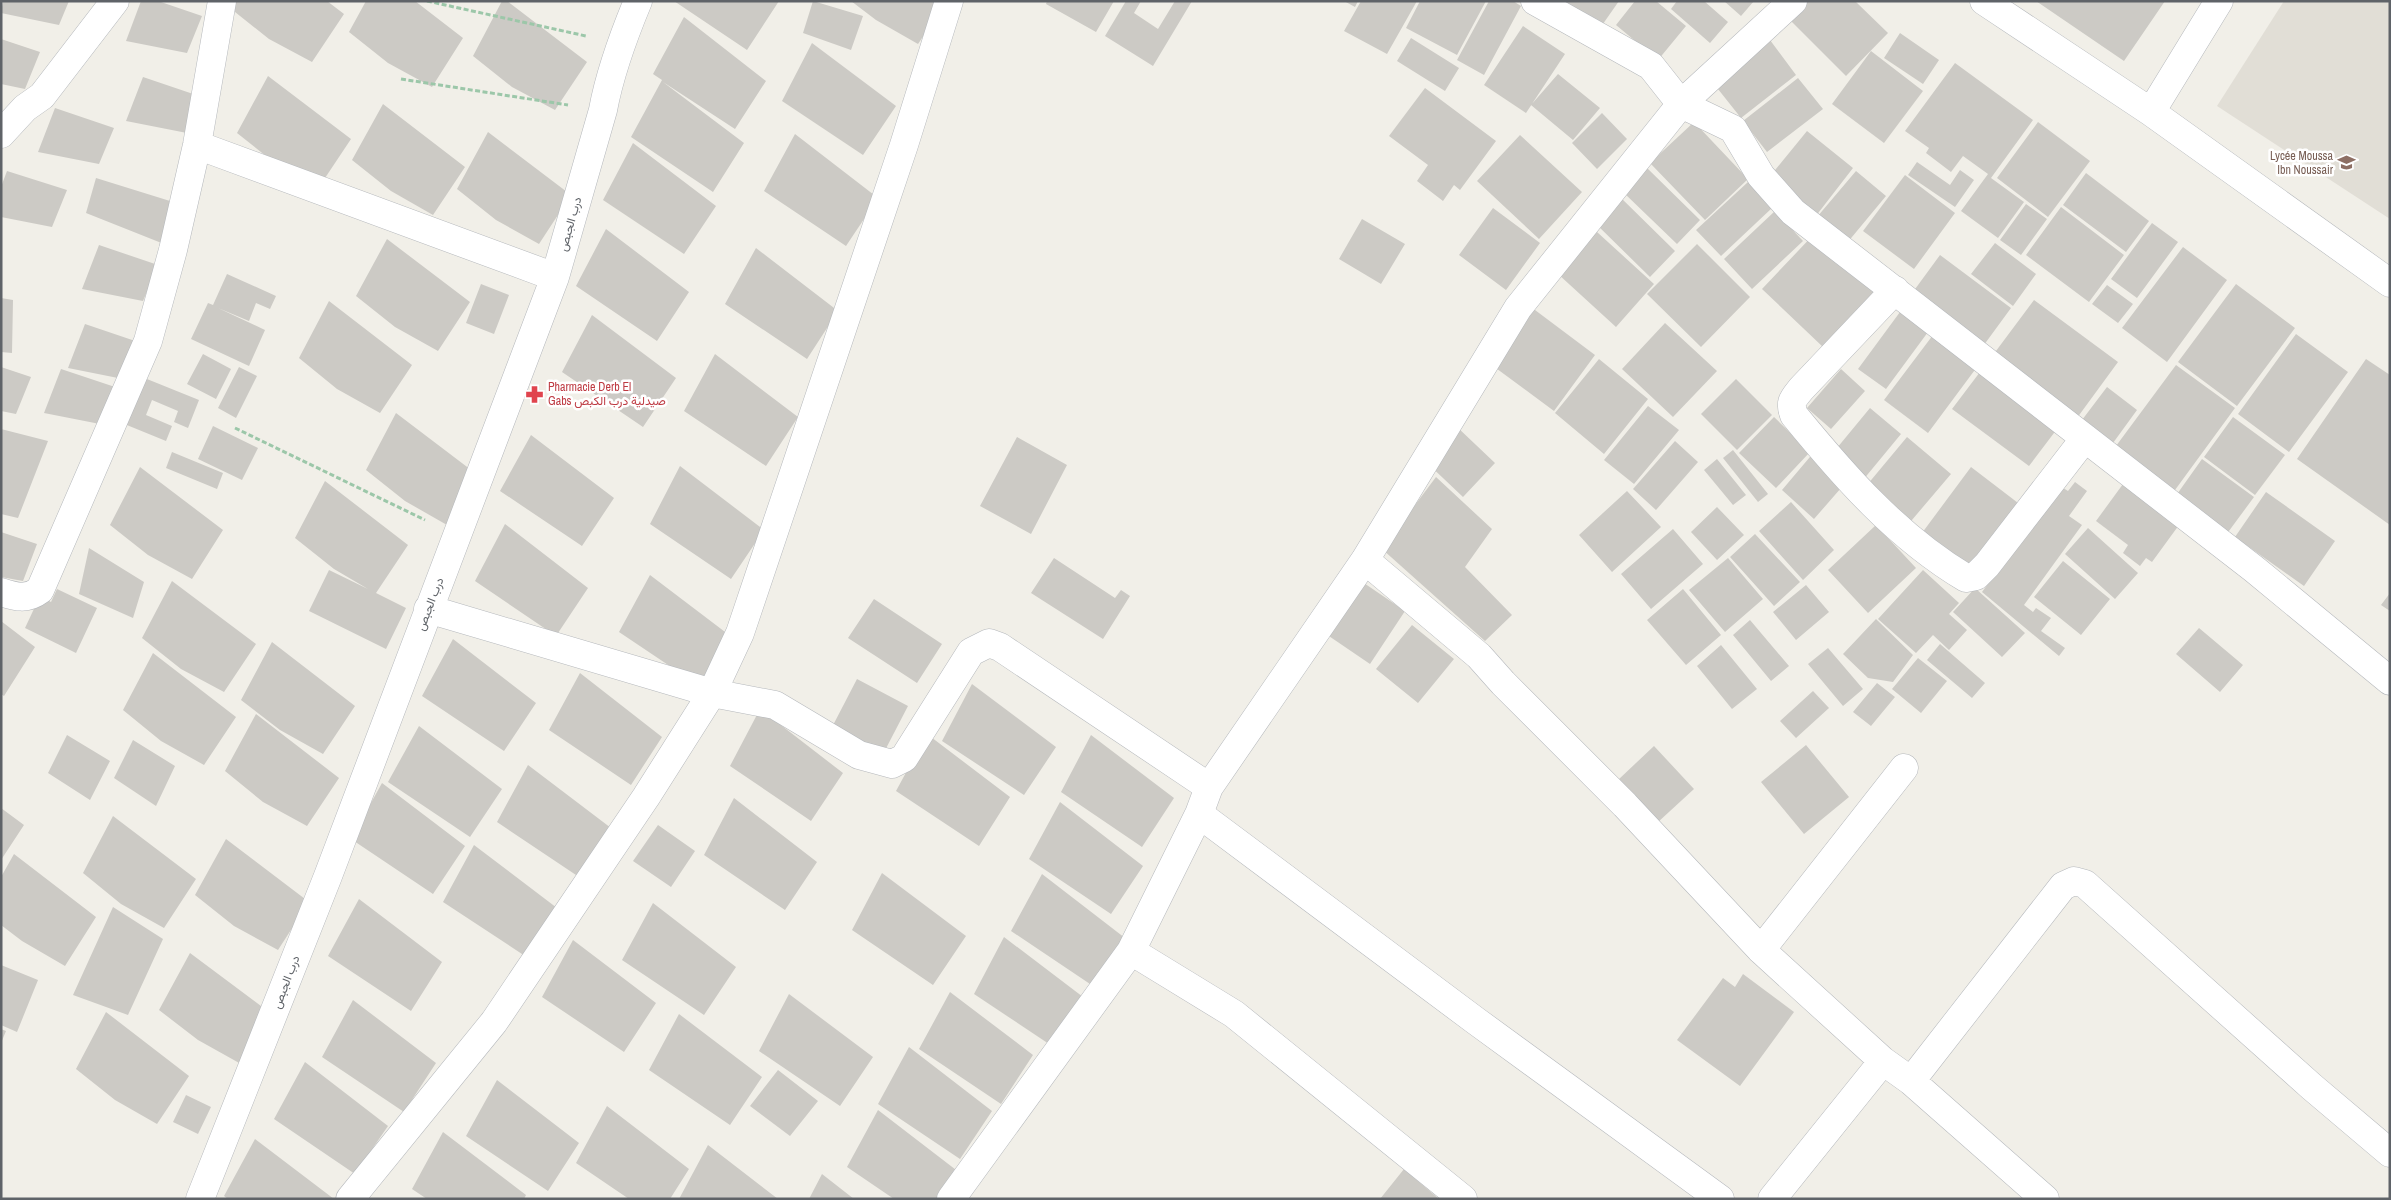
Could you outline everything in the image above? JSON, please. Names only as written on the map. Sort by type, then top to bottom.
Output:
[{"type":"street","points":[[1,134],[25,108],[42,96],[115,1]]},
{"type":"street","points":[[1,592],[18,598],[32,596],[40,590],[148,341],[173,250],[196,145],[222,1]]},
{"type":"street","name":"درب الجبص","points":[[209,1195],[428,609],[555,276],[603,110],[608,84],[621,43],[638,1]]},
{"type":"street","points":[[350,1199],[494,1022],[646,797],[712,693],[740,633],[904,145],[949,1]]},
{"type":"street","points":[[1535,1],[1651,66],[1681,104],[1733,129],[1761,176],[1793,212],[2254,569],[2390,681]]},
{"type":"street","points":[[950,1199],[1131,951],[1199,814],[1210,787],[1365,560],[1518,308],[1681,104],[1793,1]]},
{"type":"street","points":[[1984,1],[2151,112],[2390,283]]},
{"type":"street","points":[[2151,112],[2220,1]]},
{"type":"street","points":[[196,145],[555,276]]},
{"type":"street","points":[[1896,290],[1801,389],[1791,401],[1791,407],[1794,415],[1828,458],[1874,508],[1949,568],[1966,578],[1976,576],[1987,566],[2085,438]]},
{"type":"street","points":[[1365,560],[1479,656],[1503,683],[1626,805],[1762,950],[1883,1061],[1911,1081],[2045,1199]]},
{"type":"street","points":[[428,609],[712,693],[775,705],[860,755],[892,764],[904,758],[971,652],[989,643],[1000,647],[1210,787]]},
{"type":"street","points":[[1762,950],[1904,768]]},
{"type":"street","points":[[1199,814],[1476,1021],[1720,1199]]},
{"type":"street","points":[[1911,1081],[2064,886],[2074,881],[2085,884],[2312,1087],[2390,1153]]},
{"type":"street","points":[[1131,951],[1234,1014],[1463,1199]]},
{"type":"street","points":[[1772,1199],[1883,1061]]},
{"type":"path","points":[[427,1],[467,12],[621,43]]},
{"type":"path","points":[[401,79],[603,110]]},
{"type":"path","points":[[235,428],[457,536]]},
{"type":"shaded area","name":"Lycée Moussa Ibn Noussair","points":[[2284,1],[2390,1],[2390,219],[2217,106]]},
{"type":"building","points":[[3,1],[69,1],[59,25],[1,13]]},
{"type":"building","points":[[141,1],[158,1],[202,16],[187,53],[126,41]]},
{"type":"building","points":[[233,1],[327,1],[344,14],[312,62],[269,39],[230,8]]},
{"type":"building","points":[[366,1],[415,1],[463,38],[432,87],[388,63],[349,32]]},
{"type":"building","points":[[502,1],[507,1],[587,62],[555,110],[512,87],[473,56]]},
{"type":"building","points":[[674,1],[779,1],[747,50]]},
{"type":"building","points":[[813,1],[863,16],[851,50],[803,33]]},
{"type":"building","points":[[851,1],[947,1],[918,44],[876,20]]},
{"type":"building","points":[[1047,1],[1114,1],[1096,32],[1046,4]]},
{"type":"building","points":[[1126,1],[1141,1],[1134,13],[1158,29],[1175,1],[1192,1],[1153,66],[1105,36]]},
{"type":"building","points":[[1344,1],[1358,1],[1355,7]]},
{"type":"building","points":[[1361,1],[1417,1],[1387,54],[1344,31]]},
{"type":"building","points":[[1420,1],[1486,1],[1457,55],[1406,28]]},
{"type":"building","points":[[1489,1],[1513,1],[1521,6],[1484,75],[1457,60]]},
{"type":"building","points":[[1556,1],[1619,1],[1598,31]]},
{"type":"building","points":[[1635,1],[1656,1],[1686,26],[1658,60],[1616,25]]},
{"type":"building","points":[[1677,1],[1704,1],[1728,22],[1710,43],[1671,9]]},
{"type":"building","points":[[1724,1],[1754,1],[1741,16]]},
{"type":"building","points":[[1804,1],[1855,1],[1888,33],[1846,76],[1788,18]]},
{"type":"building","points":[[2036,1],[2165,1],[2124,61]]},
{"type":"building","points":[[684,17],[766,81],[735,129],[663,82],[744,143],[713,192],[631,137],[662,80],[653,74]]},
{"type":"building","points":[[1523,26],[1565,54],[1526,113],[1484,85]]},
{"type":"building","points":[[1900,33],[1939,60],[1923,84],[1884,58]]},
{"type":"building","points":[[1411,38],[1459,68],[1445,91],[1397,61]]},
{"type":"building","points":[[1,39],[40,52],[25,89],[1,84]]},
{"type":"building","points":[[1770,40],[1796,75],[1741,118],[1714,84]]},
{"type":"building","points":[[812,43],[896,106],[863,155],[782,101]]},
{"type":"building","points":[[1871,51],[1923,91],[1884,143],[1832,104]]},
{"type":"building","points":[[1955,63],[2033,120],[1991,178],[2024,202],[1998,238],[1961,211],[1988,174],[1963,156],[1951,172],[1926,153],[1929,148],[1905,131]]},
{"type":"building","points":[[1558,74],[1600,108],[1573,140],[1531,105]]},
{"type":"building","points":[[268,76],[351,139],[319,187],[276,164],[237,133]]},
{"type":"building","points":[[143,77],[202,97],[187,133],[126,121]]},
{"type":"building","points":[[1798,78],[1823,109],[1767,152],[1743,121]]},
{"type":"building","points":[[1425,88],[1496,141],[1460,190],[1454,185],[1443,201],[1417,181],[1428,165],[1389,136]]},
{"type":"building","points":[[383,104],[465,167],[433,215],[391,191],[352,160]]},
{"type":"building","points":[[55,108],[114,128],[99,164],[38,152]]},
{"type":"building","points":[[1602,113],[1627,139],[1597,169],[1572,143]]},
{"type":"building","points":[[1694,122],[1748,179],[1705,220],[1650,163]]},
{"type":"building","points":[[2038,122],[2090,161],[2048,217],[1997,178]]},
{"type":"building","points":[[1807,131],[1853,168],[1812,221],[1771,175]]},
{"type":"building","points":[[488,132],[571,195],[539,244],[496,220],[457,189]]},
{"type":"building","points":[[795,134],[878,198],[846,246],[764,191]]},
{"type":"building","points":[[1520,135],[1582,192],[1539,239],[1477,181]]},
{"type":"building","points":[[633,143],[716,206],[684,254],[603,200]]},
{"type":"building","points":[[1917,162],[1950,185],[1960,170],[1974,180],[1955,207],[1908,175]]},
{"type":"building","points":[[1647,168],[1700,220],[1677,244],[1624,193]]},
{"type":"building","points":[[7,171],[67,190],[52,227],[1,217],[1,187]]},
{"type":"building","points":[[1856,171],[1886,196],[1847,243],[1817,217]]},
{"type":"building","points":[[2086,173],[2149,221],[2126,252],[2063,205]]},
{"type":"building","points":[[1905,175],[1955,213],[1914,269],[1863,231]]},
{"type":"building","points":[[96,178],[170,201],[164,244],[86,213]]},
{"type":"building","points":[[1748,182],[1772,208],[1721,256],[1696,230]]},
{"type":"building","points":[[1617,194],[1675,251],[1650,277],[1592,220]]},
{"type":"building","points":[[2026,204],[2047,219],[2021,255],[2000,240]]},
{"type":"building","points":[[2061,207],[2124,255],[2089,302],[2026,255]]},
{"type":"building","points":[[1493,208],[1540,243],[1506,290],[1459,255]]},
{"type":"building","points":[[1775,211],[1803,241],[1752,289],[1724,259]]},
{"type":"building","points":[[1362,219],[1405,244],[1381,284],[1339,259]]},
{"type":"building","points":[[2152,223],[2178,242],[2137,298],[2111,279]]},
{"type":"building","points":[[606,229],[689,292],[657,341],[576,286]]},
{"type":"building","points":[[1597,232],[1654,284],[1616,327],[1558,274]]},
{"type":"building","points":[[1816,232],[1877,289],[1823,347],[1762,289]]},
{"type":"building","points":[[387,239],[470,302],[438,351],[395,327],[356,296]]},
{"type":"building","points":[[1995,243],[2036,274],[2013,306],[1971,274]]},
{"type":"building","points":[[1697,244],[1750,297],[1701,347],[1647,294]]},
{"type":"building","points":[[99,245],[158,265],[143,301],[82,289]]},
{"type":"building","points":[[2183,247],[2227,280],[2167,362],[2122,328]]},
{"type":"building","points":[[756,248],[838,311],[807,359],[725,304]]},
{"type":"building","points":[[1940,255],[2011,308],[1981,349],[1910,296]]},
{"type":"building","points":[[227,274],[276,296],[270,309],[256,303],[249,321],[218,308],[265,330],[249,366],[191,339],[208,303],[213,305]]},
{"type":"building","points":[[481,284],[509,295],[494,334],[466,323]]},
{"type":"building","points":[[2236,284],[2295,328],[2237,406],[2178,362]]},
{"type":"building","points":[[2107,285],[2133,304],[2118,323],[2092,304]]},
{"type":"building","points":[[1,298],[13,300],[12,353],[1,352]]},
{"type":"building","points":[[2034,300],[2118,362],[2077,418],[1993,355]]},
{"type":"building","points":[[329,301],[412,365],[380,413],[337,389],[299,358]]},
{"type":"building","points":[[1531,307],[1595,355],[1554,411],[1489,363]]},
{"type":"building","points":[[1900,312],[1928,332],[1886,389],[1858,369]]},
{"type":"building","points":[[592,315],[676,378],[643,427],[562,372]]},
{"type":"building","points":[[1665,323],[1717,371],[1673,417],[1622,369]]},
{"type":"building","points":[[85,324],[144,344],[128,380],[68,368]]},
{"type":"building","points":[[2296,334],[2348,372],[2289,452],[2238,414]]},
{"type":"building","points":[[1933,335],[1977,367],[1928,433],[1884,400]]},
{"type":"building","points":[[203,354],[231,369],[216,399],[187,384]]},
{"type":"building","points":[[715,354],[798,417],[766,466],[684,411]]},
{"type":"building","points":[[1599,359],[1648,399],[1604,454],[1555,413]]},
{"type":"building","points":[[2366,359],[2390,375],[2390,525],[2297,459]]},
{"type":"building","points":[[2176,365],[2235,408],[2175,490],[2116,446]]},
{"type":"building","points":[[1,367],[31,377],[16,414],[1,411]]},
{"type":"building","points":[[239,367],[257,376],[236,418],[218,408]]},
{"type":"building","points":[[61,369],[121,389],[105,425],[44,413]]},
{"type":"building","points":[[1841,369],[1865,391],[1831,429],[1807,408]]},
{"type":"building","points":[[1980,372],[2057,429],[2029,466],[1952,409]]},
{"type":"building","points":[[137,375],[199,400],[188,428],[174,422],[178,411],[152,400],[146,415],[172,426],[166,441],[117,421]]},
{"type":"building","points":[[1736,379],[1772,415],[1737,450],[1701,414]]},
{"type":"building","points":[[2107,387],[2137,410],[2113,443],[2082,420]]},
{"type":"building","points":[[1648,406],[1679,430],[1634,484],[1604,460]]},
{"type":"building","points":[[1870,408],[1901,434],[1863,480],[1832,454]]},
{"type":"building","points":[[396,413],[479,476],[447,525],[405,501],[366,470]]},
{"type":"building","points":[[1774,417],[1810,452],[1776,488],[1739,453]]},
{"type":"building","points":[[2233,417],[2285,455],[2255,495],[2204,457]]},
{"type":"building","points":[[213,426],[258,448],[242,480],[198,459]]},
{"type":"building","points":[[1456,426],[1495,463],[1463,497],[1424,460]]},
{"type":"building","points":[[1,429],[48,441],[18,518],[1,514]]},
{"type":"building","points":[[531,435],[614,498],[582,546],[500,491]]},
{"type":"building","points":[[1017,437],[1067,465],[1031,534],[980,506]]},
{"type":"building","points":[[1907,437],[1951,474],[1906,527],[1862,491]]},
{"type":"building","points":[[1675,441],[1698,462],[1656,510],[1633,489]]},
{"type":"building","points":[[1733,450],[1768,494],[1758,502],[1723,458]]},
{"type":"building","points":[[1815,451],[1848,480],[1814,519],[1782,490]]},
{"type":"building","points":[[172,452],[223,473],[217,489],[166,468]]},
{"type":"building","points":[[1717,459],[1746,495],[1733,505],[1704,470]]},
{"type":"building","points":[[2202,459],[2254,497],[2226,535],[2175,497]]},
{"type":"building","points":[[680,466],[764,530],[731,579],[650,524]]},
{"type":"building","points":[[140,467],[223,530],[192,579],[148,555],[110,525]]},
{"type":"building","points":[[1971,467],[2022,506],[1973,571],[1922,533]]},
{"type":"building","points":[[1436,477],[1492,529],[1465,567],[1512,615],[1485,641],[1382,549]]},
{"type":"building","points":[[325,481],[408,545],[376,593],[406,608],[386,649],[309,611],[329,570],[368,589],[334,569],[295,538]]},
{"type":"building","points":[[2075,482],[2087,491],[2069,516],[2082,525],[2024,605],[2033,612],[2036,608],[2051,618],[2041,631],[2065,648],[2059,656],[1982,592],[2060,486],[2068,491]]},
{"type":"building","points":[[2123,484],[2179,525],[2152,562],[2146,558],[2140,566],[2123,553],[2128,545],[2096,521]]},
{"type":"building","points":[[1627,491],[1661,527],[1612,572],[1579,535]]},
{"type":"building","points":[[2266,492],[2335,541],[2304,586],[2235,537]]},
{"type":"building","points":[[1791,502],[1834,550],[1803,580],[1759,531]]},
{"type":"building","points":[[1717,507],[1744,535],[1717,560],[1691,532]]},
{"type":"building","points":[[505,524],[588,588],[556,636],[475,581]]},
{"type":"building","points":[[1876,525],[1916,568],[1868,613],[1828,570]]},
{"type":"building","points":[[2088,528],[2138,573],[2115,599],[2065,554]]},
{"type":"building","points":[[1673,529],[1703,564],[1651,609],[1621,574]]},
{"type":"building","points":[[1,532],[37,544],[23,581],[1,577]]},
{"type":"building","points":[[1755,534],[1800,582],[1774,606],[1730,557]]},
{"type":"building","points":[[89,548],[144,582],[133,618],[79,594]]},
{"type":"building","points":[[1054,558],[1115,598],[1121,590],[1130,596],[1103,639],[1031,593]]},
{"type":"building","points":[[1728,558],[1763,599],[1725,632],[1689,590]]},
{"type":"building","points":[[2063,561],[2110,599],[2081,635],[2034,597]]},
{"type":"building","points":[[1923,570],[1959,603],[1949,614],[1967,630],[1949,650],[1933,635],[1916,653],[1878,619]]},
{"type":"building","points":[[650,575],[733,638],[701,687],[619,632]]},
{"type":"building","points":[[1358,579],[1405,611],[1370,664],[1323,632]]},
{"type":"building","points":[[172,581],[256,644],[224,692],[181,669],[142,638]]},
{"type":"building","points":[[1806,585],[1829,612],[1796,640],[1773,612]]},
{"type":"building","points":[[1975,588],[2025,633],[2002,657],[1953,612]]},
{"type":"building","points":[[57,589],[97,608],[76,653],[25,628],[40,596],[51,602]]},
{"type":"building","points":[[1683,589],[1721,635],[1686,665],[1647,620]]},
{"type":"building","points":[[2390,593],[2390,611],[2381,605]]},
{"type":"building","points":[[874,599],[942,644],[917,683],[848,638]]},
{"type":"building","points":[[1876,619],[1913,655],[1893,682],[1868,678],[1843,654]]},
{"type":"building","points":[[1750,620],[1789,666],[1771,681],[1733,635]]},
{"type":"building","points":[[1,621],[35,647],[4,696],[1,694]]},
{"type":"building","points":[[1412,625],[1454,659],[1418,703],[1376,669]]},
{"type":"building","points":[[2199,628],[2243,665],[2220,692],[2176,654]]},
{"type":"building","points":[[453,639],[536,703],[504,751],[422,696]]},
{"type":"building","points":[[272,642],[355,706],[323,754],[280,730],[241,700]]},
{"type":"building","points":[[1940,644],[1985,683],[1972,698],[1927,660]]},
{"type":"building","points":[[1721,645],[1757,689],[1732,709],[1697,666]]},
{"type":"building","points":[[1828,648],[1863,689],[1843,706],[1808,664]]},
{"type":"building","points":[[153,653],[236,717],[204,765],[161,741],[123,710]]},
{"type":"building","points":[[1918,658],[1947,681],[1921,713],[1892,689]]},
{"type":"building","points":[[580,673],[662,737],[631,785],[549,730]]},
{"type":"building","points":[[857,679],[908,706],[881,758],[830,731]]},
{"type":"building","points":[[1877,683],[1895,697],[1871,726],[1853,712]]},
{"type":"building","points":[[972,684],[1056,747],[1024,795],[942,741]]},
{"type":"building","points":[[1813,691],[1829,708],[1796,738],[1780,721]]},
{"type":"building","points":[[760,709],[843,773],[811,821],[730,766]]},
{"type":"building","points":[[256,714],[339,778],[307,826],[263,802],[225,771]]},
{"type":"building","points":[[419,726],[502,789],[470,837],[388,782]]},
{"type":"building","points":[[927,734],[1010,797],[979,846],[896,791]]},
{"type":"building","points":[[67,735],[110,761],[90,800],[48,773]]},
{"type":"building","points":[[1091,735],[1174,798],[1142,847],[1061,792]]},
{"type":"building","points":[[133,740],[175,766],[156,806],[114,778]]},
{"type":"building","points":[[1806,745],[1849,797],[1804,834],[1761,782]]},
{"type":"building","points":[[1654,746],[1694,789],[1657,823],[1618,780]]},
{"type":"building","points":[[528,765],[611,828],[579,877],[497,822]]},
{"type":"building","points":[[382,783],[465,846],[433,894],[351,839]]},
{"type":"building","points":[[734,798],[817,862],[785,910],[704,855]]},
{"type":"building","points":[[1060,802],[1143,866],[1111,914],[1029,859]]},
{"type":"building","points":[[1,808],[24,825],[1,860]]},
{"type":"building","points":[[113,816],[196,879],[164,928],[121,904],[83,873]]},
{"type":"building","points":[[658,825],[695,851],[671,887],[633,861]]},
{"type":"building","points":[[226,839],[309,902],[278,950],[234,926],[195,895]]},
{"type":"building","points":[[474,845],[557,908],[525,956],[443,902]]},
{"type":"building","points":[[14,854],[96,917],[65,966],[22,941],[1,925],[1,877]]},
{"type":"building","points":[[882,873],[966,936],[933,985],[852,930]]},
{"type":"building","points":[[1042,874],[1125,938],[1093,986],[1011,931]]},
{"type":"building","points":[[359,899],[442,962],[411,1011],[328,956]]},
{"type":"building","points":[[653,903],[736,967],[704,1015],[622,960]]},
{"type":"building","points":[[113,907],[163,939],[128,1015],[73,995]]},
{"type":"building","points":[[1004,937],[1087,1000],[1055,1048],[974,994]]},
{"type":"building","points":[[573,940],[656,1003],[624,1052],[542,997]]},
{"type":"building","points":[[190,953],[273,1015],[241,1064],[198,1040],[159,1010]]},
{"type":"building","points":[[1,965],[38,980],[17,1032],[1,1025]]},
{"type":"building","points":[[1743,974],[1794,1012],[1740,1086],[1677,1040],[1723,978],[1735,987]]},
{"type":"building","points":[[950,992],[1033,1055],[1001,1104],[919,1049]]},
{"type":"building","points":[[789,994],[873,1057],[840,1106],[759,1051]]},
{"type":"building","points":[[353,1000],[436,1063],[404,1112],[322,1057]]},
{"type":"building","points":[[106,1012],[189,1076],[157,1124],[115,1100],[76,1069]]},
{"type":"building","points":[[679,1014],[762,1077],[730,1125],[649,1070]]},
{"type":"building","points":[[1,1029],[6,1031],[1,1043]]},
{"type":"building","points":[[909,1047],[992,1111],[960,1159],[878,1104]]},
{"type":"building","points":[[305,1062],[388,1126],[355,1174],[274,1119]]},
{"type":"building","points":[[778,1070],[818,1101],[790,1136],[750,1106]]},
{"type":"building","points":[[497,1080],[579,1143],[548,1191],[466,1136]]},
{"type":"building","points":[[186,1095],[211,1107],[198,1134],[173,1122]]},
{"type":"building","points":[[607,1106],[689,1169],[670,1199],[629,1199],[576,1163]]},
{"type":"building","points":[[878,1110],[960,1173],[944,1199],[894,1199],[847,1167]]},
{"type":"building","points":[[443,1132],[526,1195],[524,1199],[427,1199],[412,1189]]},
{"type":"building","points":[[255,1139],[334,1199],[228,1199],[224,1196]]},
{"type":"building","points":[[708,1145],[778,1199],[679,1199]]},
{"type":"building","points":[[1404,1169],[1439,1199],[1380,1199]]},
{"type":"building","points":[[822,1174],[854,1199],[809,1199]]},
{"type":"place","name":"Lycée Moussa Ibn Noussair","points":[[2347,163]]},
{"type":"place","name":"Pharmacie Derb El Gabs صيدلية درب الكبص","points":[[534,394]]}]
